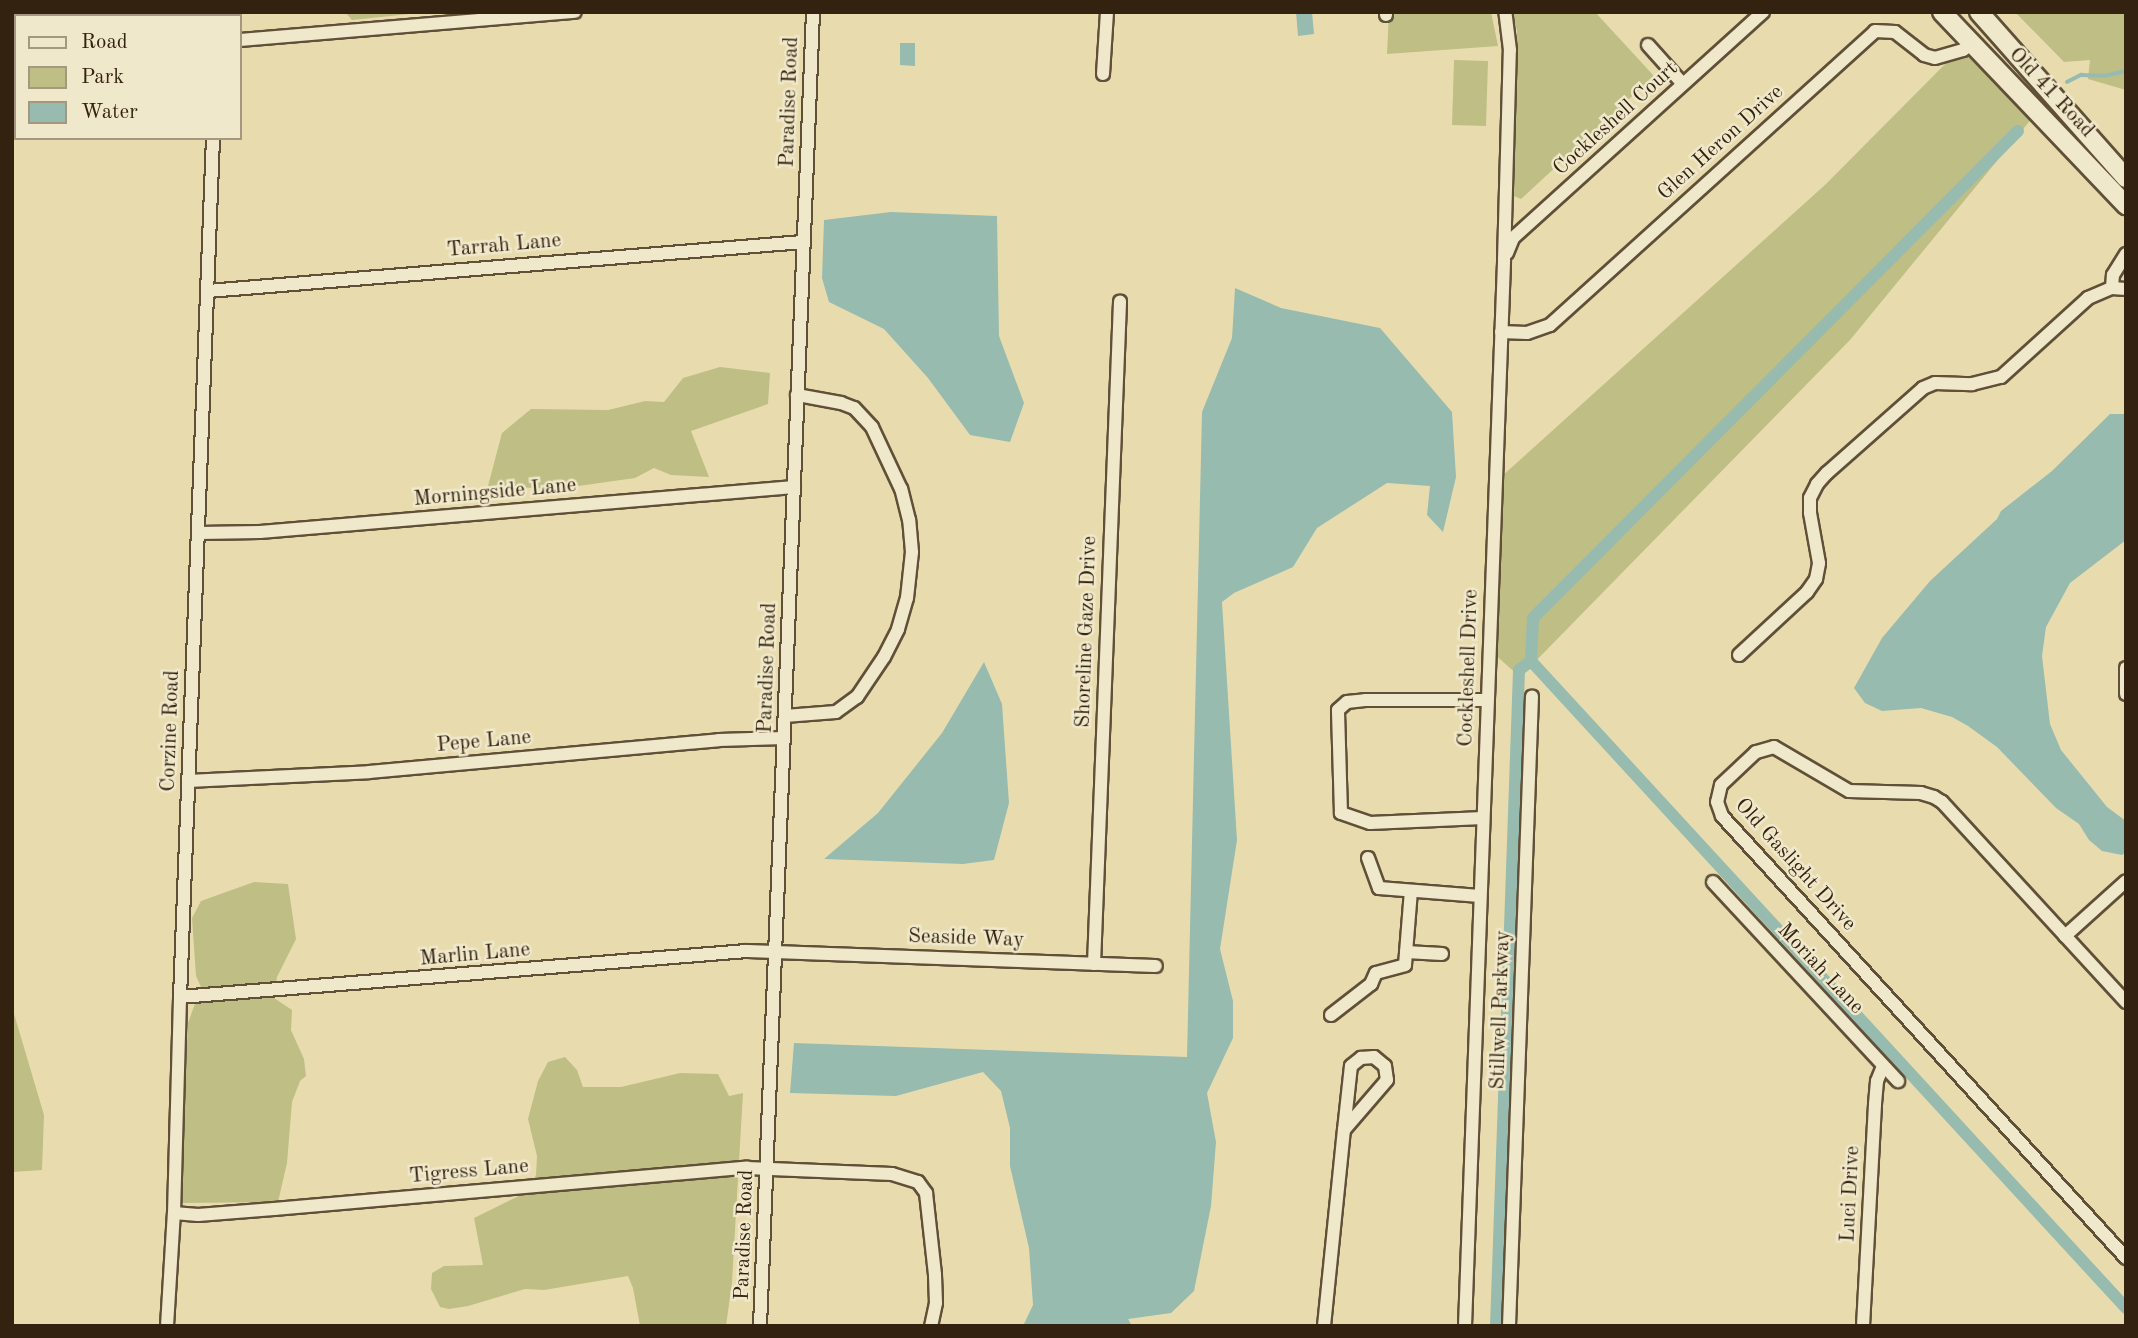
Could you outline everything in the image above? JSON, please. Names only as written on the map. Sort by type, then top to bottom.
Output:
[{"type":"street","points":[[242,40],[575,12]]},
{"type":"street","name":"Paradise Road","points":[[760,1326],[813,12]]},
{"type":"street","points":[[1103,74],[1107,12]]},
{"type":"street","name":"Cockleshell Drive","points":[[1465,1326],[1504,260],[1510,50],[1504,12]]},
{"type":"street","name":"Cockleshell Court","points":[[1504,260],[1513,238],[1763,12]]},
{"type":"street","name":"Old 41 Road","points":[[1942,12],[2126,205]]},
{"type":"street","name":"Old 41 Road","points":[[1979,12],[2126,178]]},
{"type":"street","name":"Glen Heron Drive","points":[[1501,332],[1527,333],[1550,325],[1866,37],[1885,30],[1900,35],[1916,49],[1935,58],[1963,50],[1973,43]]},
{"type":"street","points":[[1647,45],[1684,84]]},
{"type":"street","name":"Corzine Road","points":[[167,1326],[174,1213],[213,140]]},
{"type":"street","name":"Tarrah Lane","points":[[208,291],[803,242]]},
{"type":"street","points":[[2112,288],[2113,275],[2126,254]]},
{"type":"street","points":[[1739,655],[1807,592],[1816,579],[1819,563],[1810,498],[1827,473],[1923,388],[1935,383],[1987,383],[2001,377],[2088,298],[2112,288],[2126,289]]},
{"type":"street","name":"Shoreline Gaze Drive","points":[[1094,964],[1120,302]]},
{"type":"street","points":[[785,716],[836,712],[857,697],[884,657],[898,629],[908,591],[912,551],[909,520],[901,489],[872,427],[854,408],[797,395]]},
{"type":"street","name":"Morningside Lane","points":[[199,533],[260,533],[794,487]]},
{"type":"street","points":[[2126,668],[2126,694]]},
{"type":"street","name":"Stillwell Parkway","points":[[1509,1326],[1532,696]]},
{"type":"street","points":[[1483,818],[1370,823],[1341,813],[1337,717],[1338,710],[1347,702],[1488,700]]},
{"type":"street","name":"Pepe Lane","points":[[188,781],[369,772],[719,740],[784,738]]},
{"type":"street","name":"Old Gaslight Drive","points":[[2126,1002],[1942,802],[1934,797],[1921,793],[1849,791],[1773,747],[1756,752],[1721,785],[1717,793],[1722,816],[2126,1258]]},
{"type":"street","points":[[1368,858],[1379,888],[1480,897]]},
{"type":"street","points":[[2065,936],[2126,881]]},
{"type":"street","name":"Moriah Lane","points":[[1713,882],[1898,1081]]},
{"type":"street","points":[[1331,1015],[1371,984],[1376,973],[1405,965],[1410,891]]},
{"type":"street","name":"Seaside Way","points":[[774,951],[1156,966]]},
{"type":"street","name":"Marlin Lane","points":[[180,998],[774,951]]},
{"type":"street","points":[[1406,952],[1442,954]]},
{"type":"street","points":[[1324,1326],[1344,1130],[1351,1066],[1361,1058],[1374,1057],[1385,1066],[1387,1080],[1344,1130]]},
{"type":"street","name":"Luci Drive","points":[[1863,1326],[1875,1104],[1877,1081],[1883,1066]]},
{"type":"street","name":"Tigress Lane","points":[[174,1213],[198,1215],[747,1168],[892,1174],[918,1182],[926,1193],[936,1303],[931,1326]]},
{"type":"green space","points":[[345,12],[429,12],[352,20]]},
{"type":"green space","points":[[1389,12],[1491,12],[1498,46],[1387,54]]},
{"type":"green space","points":[[1512,12],[1595,12],[1654,76],[1521,199],[1514,196],[1517,30]]},
{"type":"green space","points":[[2015,12],[2126,12],[2126,90],[2088,79],[2090,60],[2064,62]]},
{"type":"green space","points":[[1965,44],[2033,117],[1850,340],[1520,677],[1492,652],[1501,477],[1826,184]]},
{"type":"green space","points":[[1454,60],[1488,61],[1486,126],[1452,125]]},
{"type":"green space","points":[[720,367],[770,373],[768,404],[691,431],[709,477],[671,475],[654,468],[635,478],[557,489],[488,486],[502,433],[531,409],[608,410],[645,401],[664,402],[683,378]]},
{"type":"green space","points":[[254,882],[288,884],[296,939],[277,977],[274,998],[292,1010],[291,1030],[304,1059],[306,1076],[300,1081],[292,1102],[287,1163],[278,1202],[179,1203],[188,1023],[201,987],[196,976],[192,918],[201,901]]},
{"type":"green space","points":[[12,1007],[44,1115],[42,1170],[12,1172]]},
{"type":"green space","points":[[565,1057],[577,1070],[583,1087],[621,1087],[680,1073],[718,1074],[729,1096],[743,1093],[732,1282],[726,1326],[640,1326],[628,1276],[544,1290],[525,1289],[468,1306],[449,1309],[440,1307],[431,1289],[432,1273],[444,1266],[483,1265],[474,1218],[529,1191],[536,1175],[537,1156],[528,1119],[538,1081],[548,1062]]},
{"type":"water","points":[[1296,12],[1312,12],[1314,34],[1298,36]]},
{"type":"water","points":[[900,43],[915,43],[915,66],[900,65]]},
{"type":"water","points":[[891,212],[997,216],[999,336],[1024,403],[1010,442],[970,435],[928,378],[884,329],[829,302],[822,278],[824,220]]},
{"type":"water","points":[[1235,288],[1281,308],[1380,328],[1452,412],[1456,477],[1443,532],[1427,515],[1430,486],[1387,483],[1317,528],[1293,567],[1234,593],[1222,602],[1237,840],[1220,949],[1233,1001],[1233,1038],[1207,1093],[1216,1142],[1211,1206],[1194,1291],[1171,1313],[1128,1319],[1132,1326],[1023,1326],[1033,1305],[1029,1248],[1010,1166],[1010,1128],[1001,1091],[983,1072],[896,1096],[790,1093],[794,1043],[1187,1057],[1202,412],[1232,338]]},
{"type":"water","points":[[2110,414],[2126,414],[2126,540],[2070,583],[2046,627],[2042,656],[2050,724],[2061,750],[2107,807],[2126,821],[2126,852],[2122,855],[2102,851],[2089,840],[2079,824],[2056,808],[1997,747],[1968,726],[1952,717],[1921,708],[1882,711],[1865,703],[1854,688],[1882,638],[1930,581],[1997,519],[2001,511],[2052,471]]},
{"type":"water","points":[[984,662],[1002,704],[1009,803],[994,860],[963,864],[824,859],[878,813],[942,733]]},
{"type":"waterway","points":[[2067,82],[2081,75],[2104,76],[2126,71]]},
{"type":"waterway","points":[[2018,131],[1533,618],[1531,661],[2126,1308]]},
{"type":"waterway","points":[[1496,1326],[1519,670],[1531,661]]}]
